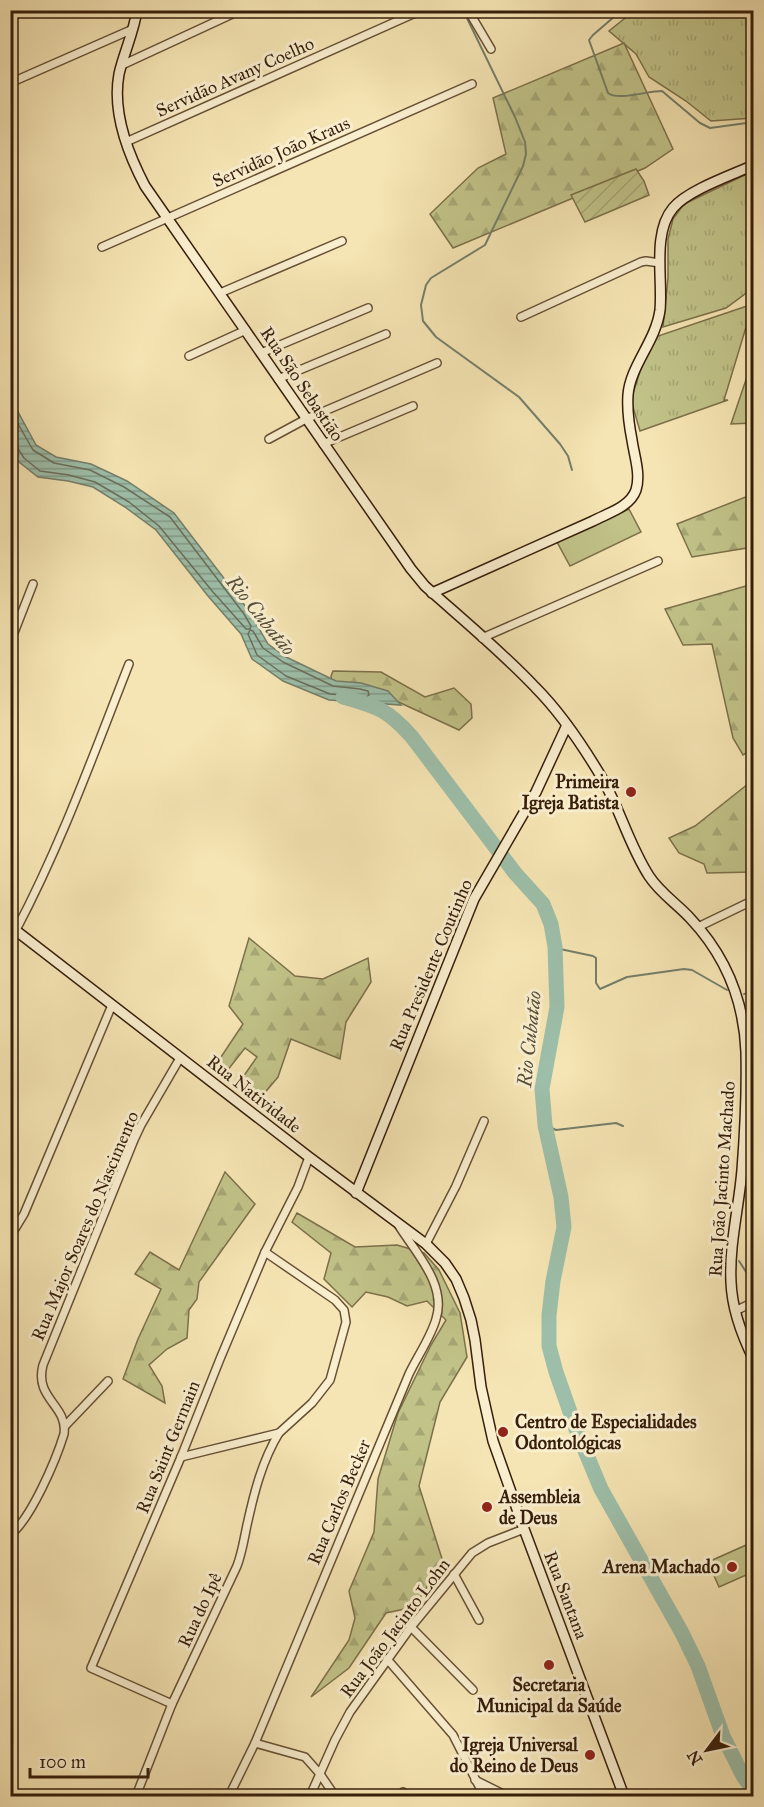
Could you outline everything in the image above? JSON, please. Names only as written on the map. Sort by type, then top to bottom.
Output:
[{"type":"main road","name":"Rua São Sebastião","points":[[137,10],[122,65],[117,95],[126,142],[145,186],[402,558],[432,593],[536,687],[567,725]]},
{"type":"main road","points":[[432,593],[619,508],[633,496],[638,477],[629,419],[629,389],[657,325],[660,309],[663,230],[674,207],[688,195],[753,165]]},
{"type":"main road","name":"Rua Presidente Coutinho","points":[[356,1193],[469,910],[536,792],[567,725]]},
{"type":"main road","name":"Rua João Jacinto Machado","points":[[567,725],[601,777],[650,878],[706,935],[728,974],[738,1002],[745,1039],[750,1100],[731,1283],[735,1311],[753,1360]]},
{"type":"main road","name":"Rua Natividade","points":[[13,928],[356,1193],[426,1244],[446,1263],[464,1298]]},
{"type":"main road","name":"Rua Santana","points":[[464,1298],[476,1340],[488,1424],[524,1529],[624,1797]]},
{"type":"street","points":[[122,65],[241,10]]},
{"type":"street","name":"Servidão Avany Coelho","points":[[126,142],[423,10]]},
{"type":"street","points":[[468,10],[491,49]]},
{"type":"street","points":[[10,83],[133,29]]},
{"type":"street","name":"Servidão João Kraus","points":[[102,247],[472,84]]},
{"type":"street","points":[[220,293],[342,241]]},
{"type":"street","points":[[521,317],[641,262],[660,263]]},
{"type":"street","points":[[261,353],[368,308]]},
{"type":"street","points":[[189,356],[246,330]]},
{"type":"street","points":[[278,379],[386,334]]},
{"type":"street","points":[[269,439],[306,419],[437,363]]},
{"type":"street","points":[[323,444],[413,406]]},
{"type":"street","points":[[482,638],[658,561]]},
{"type":"street","points":[[10,643],[33,584]]},
{"type":"street","points":[[13,928],[36,890],[74,804],[129,664]]},
{"type":"street","points":[[698,927],[753,900]]},
{"type":"street","points":[[10,1237],[24,1214],[112,1005]]},
{"type":"street","name":"Rua Major Soares do Nascimento","points":[[65,1426],[60,1413],[44,1388],[41,1379],[43,1365],[134,1140],[180,1058]]},
{"type":"street","points":[[426,1244],[449,1202],[484,1121]]},
{"type":"street","name":"Rua Saint Germain","points":[[172,1704],[91,1668],[265,1252],[298,1187],[309,1157]]},
{"type":"street","name":"Rua Carlos Becker","points":[[229,1797],[255,1743],[409,1374],[436,1320],[438,1301],[434,1282],[396,1222]]},
{"type":"street","points":[[181,1457],[279,1433],[312,1403],[328,1383],[345,1326],[346,1316],[342,1307],[265,1252]]},
{"type":"street","points":[[735,1311],[753,1302]]},
{"type":"street","points":[[10,1535],[20,1526],[36,1501],[63,1438],[65,1426],[108,1381]]},
{"type":"street","name":"Rua do Ipê","points":[[136,1797],[172,1704],[242,1554],[246,1528],[262,1468],[268,1451],[279,1433]]},
{"type":"street","name":"Rua João Jacinto Lohn","points":[[310,1797],[350,1712],[411,1627],[468,1557],[482,1546],[524,1529]]},
{"type":"street","points":[[454,1574],[479,1620]]},
{"type":"street","points":[[411,1627],[472,1690]]},
{"type":"street","points":[[387,1659],[453,1735],[484,1797]]},
{"type":"street","points":[[255,1743],[300,1755],[309,1761],[335,1797]]},
{"type":"street","points":[[475,1780],[507,1797]]},
{"type":"green space","points":[[634,11],[753,11],[753,118],[711,121],[686,101],[649,77],[636,54],[609,31]]},
{"type":"green space","points":[[624,43],[673,149],[645,168],[453,248],[430,214],[478,168],[506,154],[493,98]]},
{"type":"green space","points":[[636,169],[649,195],[585,222],[571,195]]},
{"type":"green space","points":[[753,171],[753,288],[726,308],[663,327],[668,278],[668,239],[673,219],[684,204]]},
{"type":"green space","points":[[753,304],[724,400],[728,400],[640,431],[631,400],[641,368],[658,336]]},
{"type":"green space","points":[[753,359],[753,423],[731,424]]},
{"type":"green space","points":[[753,494],[753,547],[692,557],[677,524]]},
{"type":"green space","points":[[629,509],[641,532],[570,566],[557,542]]},
{"type":"green space","points":[[753,584],[753,749],[743,755],[733,738],[712,644],[683,645],[665,609]]},
{"type":"green space","points":[[333,671],[381,672],[425,697],[454,688],[471,704],[472,718],[459,730],[364,686],[332,681]]},
{"type":"green space","points":[[753,780],[753,872],[707,873],[704,864],[679,853],[669,838],[695,826]]},
{"type":"green space","points":[[249,938],[295,976],[323,979],[368,958],[371,982],[346,1022],[340,1059],[291,1039],[278,1077],[257,1102],[236,1087],[257,1057],[245,1048],[223,1076],[215,1066],[243,1024],[229,1006]]},
{"type":"green space","points":[[225,1172],[255,1204],[199,1282],[197,1299],[189,1310],[187,1338],[167,1349],[149,1365],[162,1386],[165,1403],[123,1379],[161,1289],[135,1274],[150,1252],[179,1270]]},
{"type":"green space","points":[[297,1213],[355,1247],[397,1245],[424,1253],[439,1270],[460,1313],[467,1357],[440,1402],[419,1486],[443,1562],[414,1607],[386,1613],[349,1668],[311,1697],[349,1640],[355,1618],[349,1591],[374,1532],[378,1479],[398,1413],[431,1345],[446,1320],[427,1301],[407,1306],[388,1297],[366,1292],[352,1307],[324,1279],[331,1253],[292,1222]]},
{"type":"green space","name":"Arena Machado","points":[[753,1542],[753,1572],[719,1587],[708,1562]]},
{"type":"water","points":[[10,397],[36,445],[56,457],[91,464],[127,481],[174,513],[249,611],[268,644],[286,657],[336,681],[361,683],[388,691],[401,705],[329,700],[283,681],[252,659],[241,634],[156,530],[93,487],[38,477],[19,462],[11,447]]},
{"type":"waterway","points":[[463,10],[515,117],[525,142],[526,154],[523,166],[485,245],[431,278],[426,285],[421,305],[423,321],[436,337],[519,397],[560,444],[568,456],[572,470]]},
{"type":"waterway","points":[[622,10],[589,40],[608,93],[626,96],[662,91],[700,123],[710,128],[754,122]]},
{"type":"waterway","name":"Rio Cubatão","points":[[343,697],[381,710],[396,720],[412,737],[515,873],[543,904],[551,924],[555,947],[557,1007],[542,1089],[545,1125],[561,1197],[564,1227],[553,1281],[549,1315],[549,1346],[576,1429],[601,1489],[682,1633],[698,1666],[723,1736],[743,1776],[754,1791]]},
{"type":"waterway","points":[[555,947],[596,958],[596,983],[600,989],[627,977],[684,969],[692,970],[727,990]]},
{"type":"waterway","points":[[744,994],[754,992]]},
{"type":"waterway","points":[[545,1125],[556,1130],[616,1123],[623,1126]]},
{"type":"waterway","points":[[739,1261],[754,1284]]},
{"type":"place","name":"Primeira Igreja Batista","points":[[631,792]]},
{"type":"place","name":"Centro de Especialidades Odontológicas","points":[[503,1432]]},
{"type":"place","name":"Assembleia de Deus","points":[[487,1507]]},
{"type":"place","name":"Arena Machado","points":[[732,1567]]},
{"type":"place","name":"Secretaria Municipal da Saúde","points":[[549,1665]]},
{"type":"place","name":"Igreja Universal do Reino de Deus","points":[[590,1755]]}]
